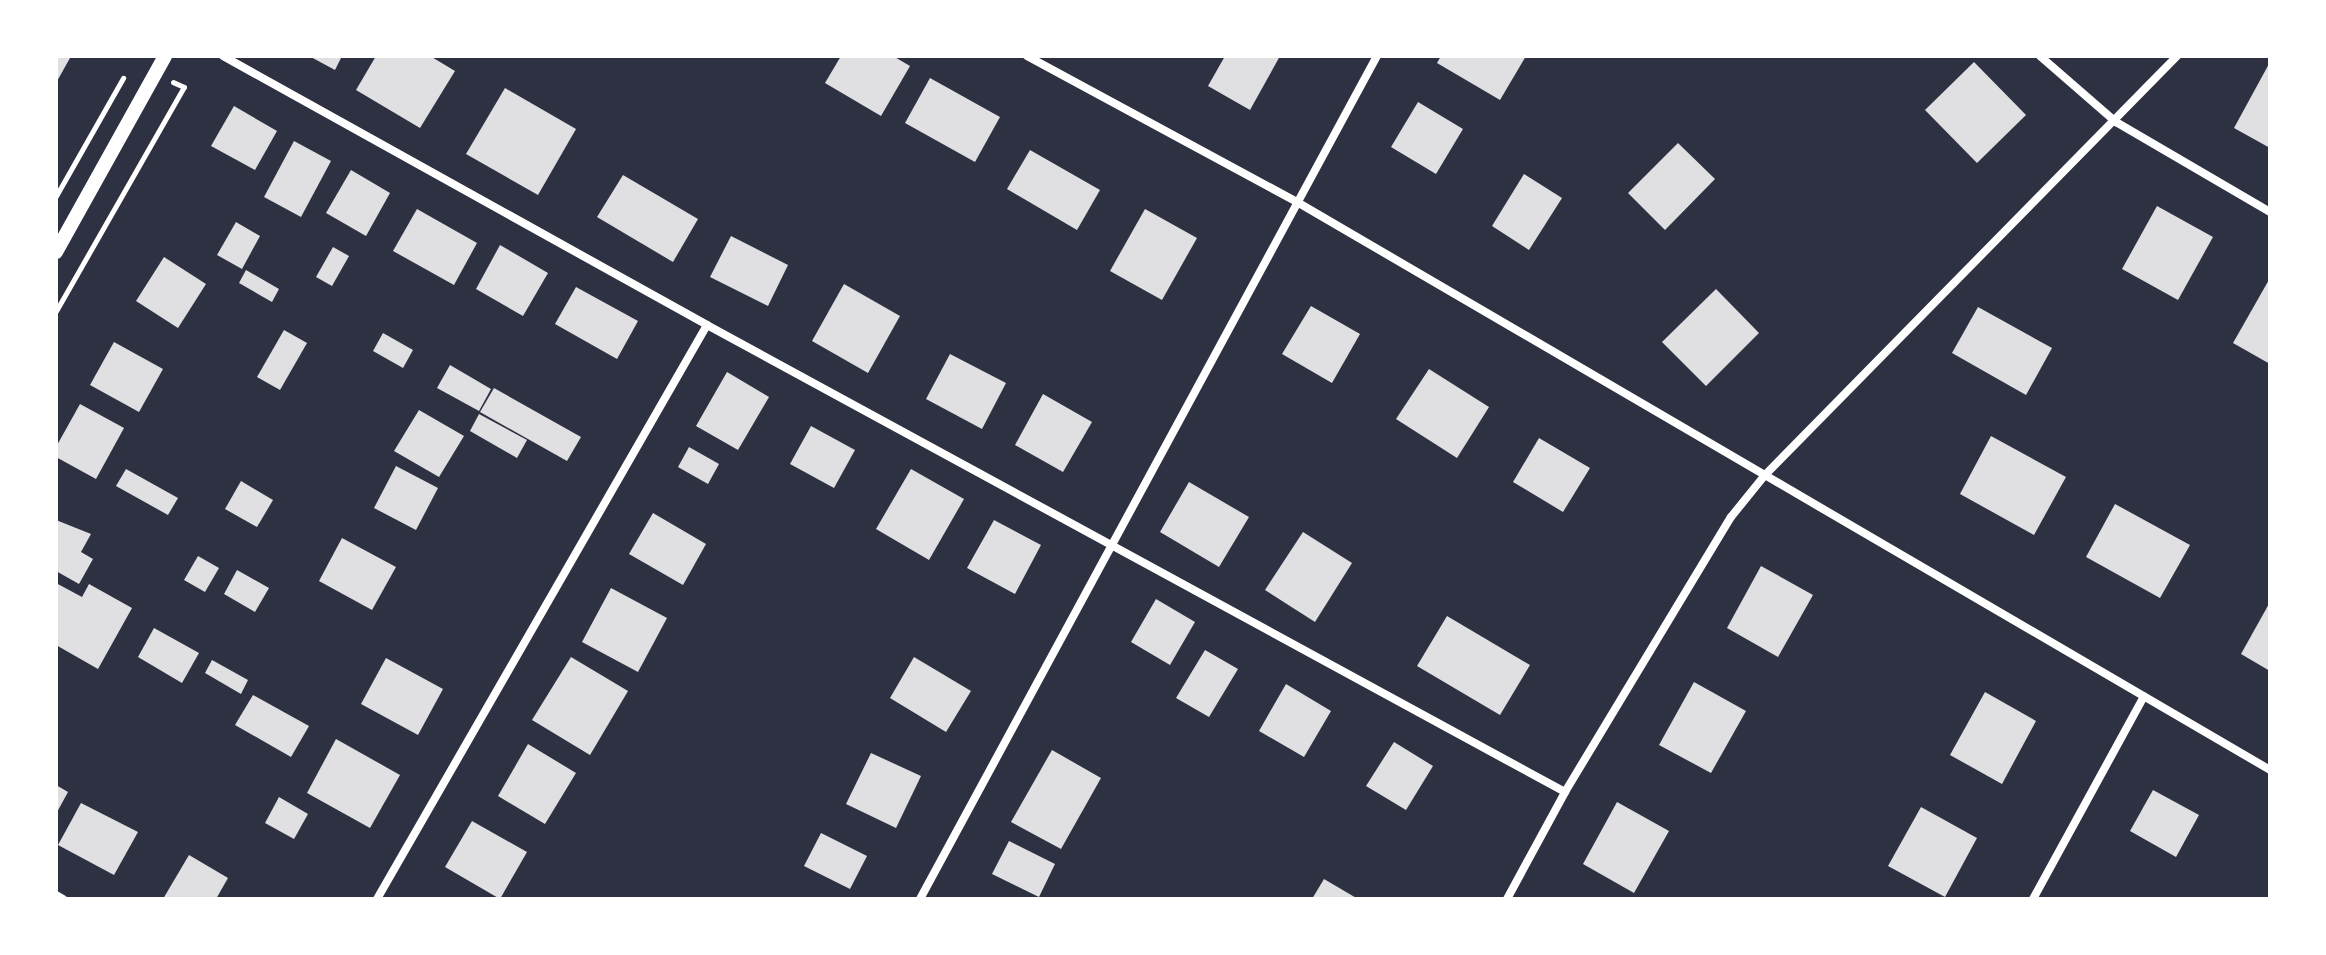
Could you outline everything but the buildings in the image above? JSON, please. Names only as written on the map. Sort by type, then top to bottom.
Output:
[{"type":"street","points":[[56,252],[165,56]]},
{"type":"street","points":[[223,56],[707,325],[1565,792]]},
{"type":"street","points":[[1027,56],[1297,202],[2270,770]]},
{"type":"street","points":[[920,899],[1377,56]]},
{"type":"street","points":[[2040,56],[2116,122],[2270,212]]},
{"type":"street","points":[[1507,899],[1565,792],[1700,563],[1765,475],[2116,122],[2177,56]]},
{"type":"street","points":[[377,899],[707,325]]},
{"type":"street","points":[[2033,899],[2144,696]]},
{"type":"street","points":[[56,895],[63,899]]},
{"type":"path","points":[[56,196],[125,76]]},
{"type":"path","points":[[56,311],[184,87]]}]
